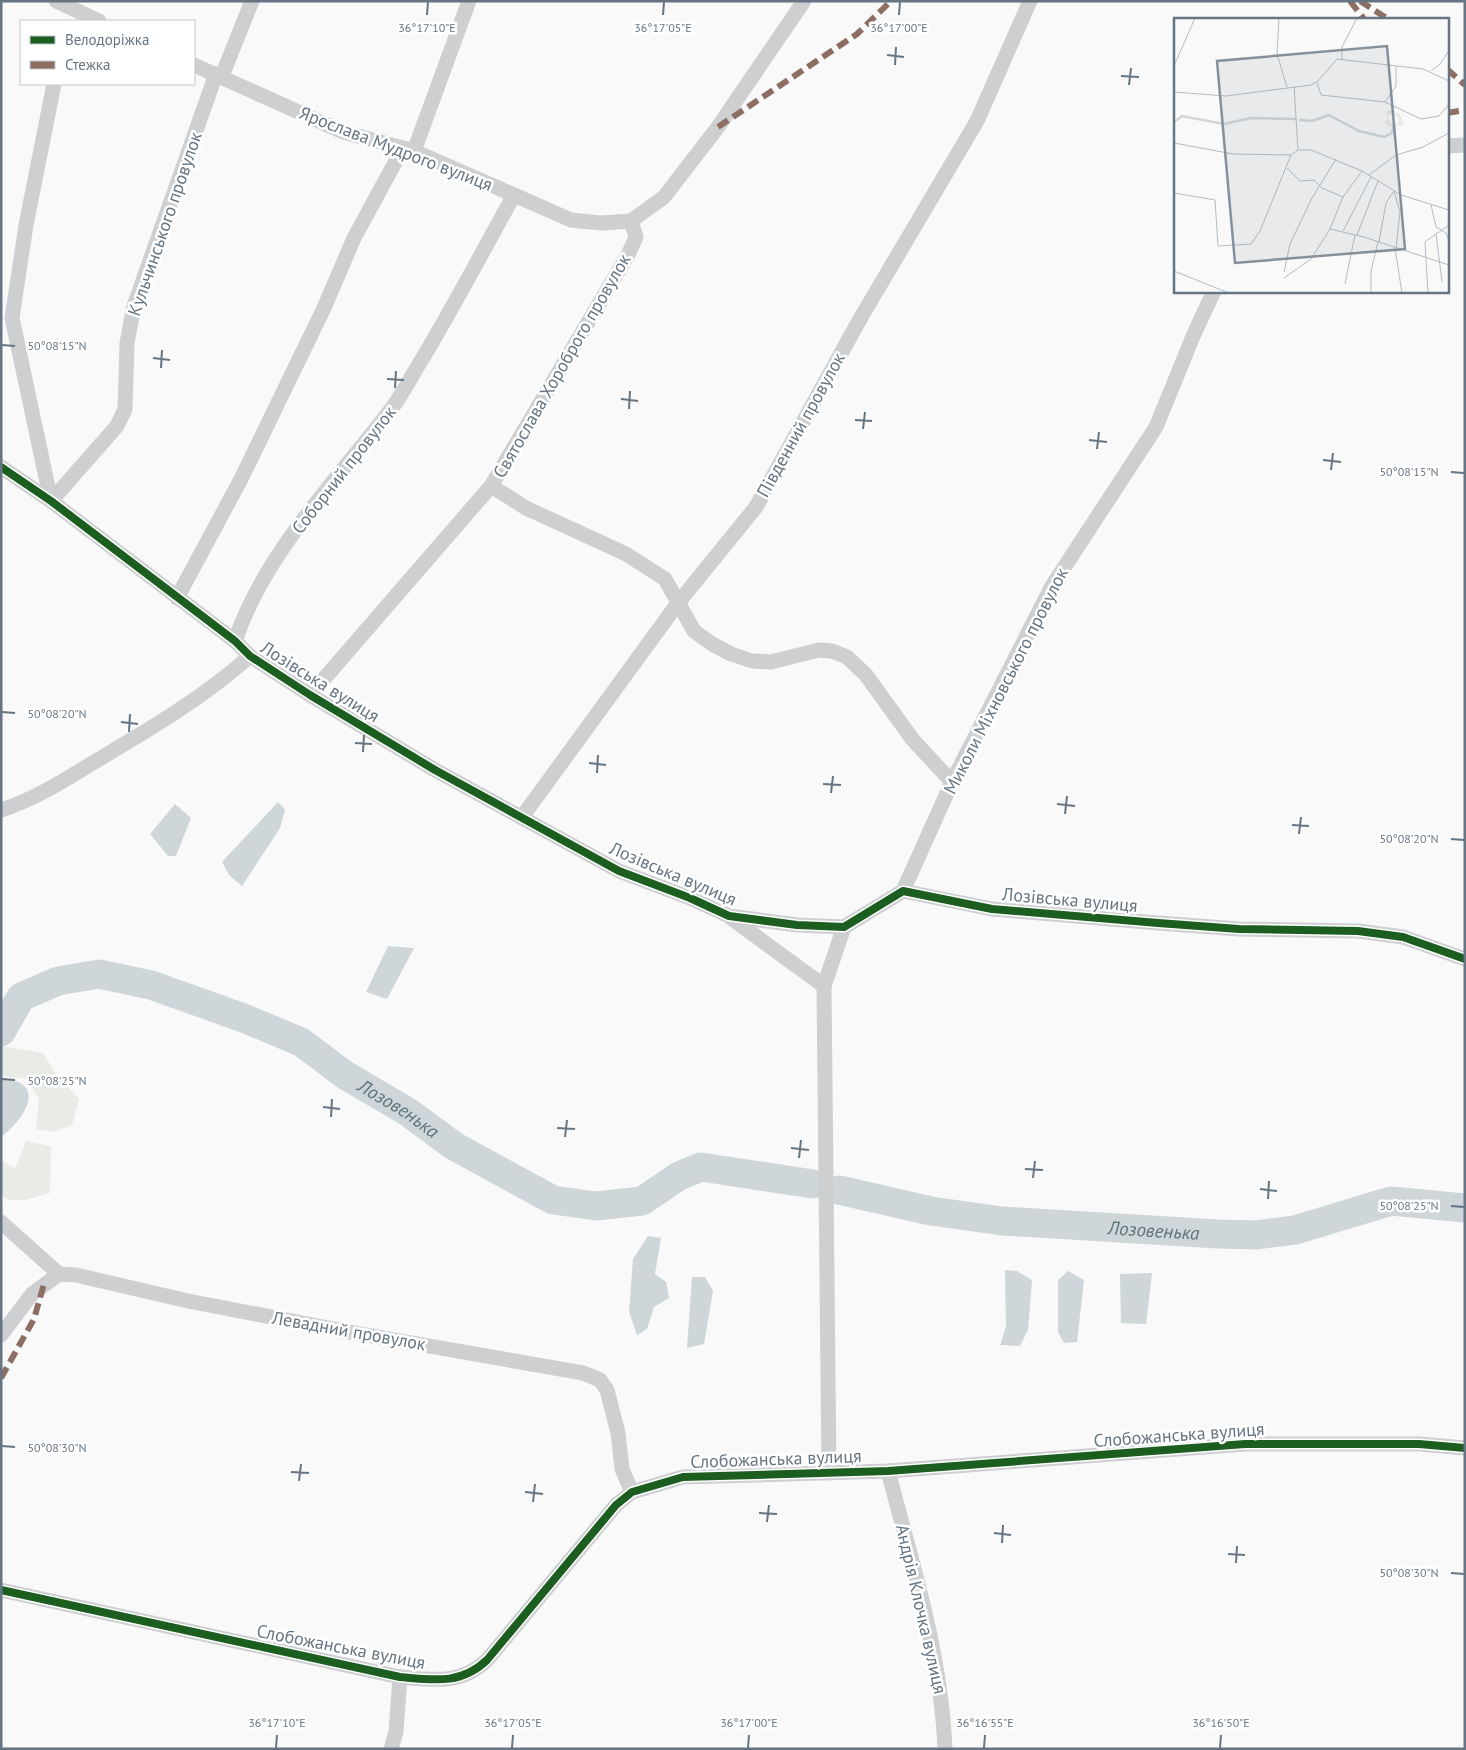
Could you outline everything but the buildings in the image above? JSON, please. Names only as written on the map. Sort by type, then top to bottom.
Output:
[{"type":"street","points":[[56,1],[84,13]]},
{"type":"street","name":"Кульчинського провулок","points":[[51,501],[117,426],[125,408],[127,343],[134,306],[219,75],[252,1]]},
{"type":"street","points":[[177,598],[241,479],[324,308],[354,238],[408,150],[470,1]]},
{"type":"street","points":[[631,221],[664,197],[718,127],[804,1]]},
{"type":"street","name":"Південний провулок","points":[[522,817],[678,603],[756,506],[860,320],[977,121],[1030,1]]},
{"type":"street","name":"Ярослава Мудрого вулиця","points":[[195,65],[343,132],[408,150],[571,220],[601,223],[631,221]]},
{"type":"street","points":[[51,501],[12,318],[26,225],[54,85]]},
{"type":"street","points":[[1448,146],[1465,145]]},
{"type":"street","name":"Соборний провулок","points":[[235,642],[245,610],[290,539],[319,498],[393,407],[449,314],[514,195]]},
{"type":"street","name":"Святослава Хороброго провулок","points":[[310,695],[492,486],[628,255],[636,237],[631,221]]},
{"type":"street","name":"Миколи Міхновського провулок","points":[[903,891],[952,782],[1052,586],[1156,427],[1214,292]]},
{"type":"street","name":"Лозівська вулиця","points":[[1,467],[51,501],[235,642],[250,656],[310,695],[435,770],[619,871],[729,916],[797,925],[844,927]]},
{"type":"street","points":[[492,486],[526,508],[626,554],[665,579],[694,631],[712,644],[752,661],[771,662],[819,650],[832,651],[847,657],[866,675],[913,740],[952,782]]},
{"type":"street","points":[[1,810],[63,781],[146,731],[217,685],[250,656]]},
{"type":"street","points":[[829,1473],[824,986],[844,927],[903,891]]},
{"type":"street","name":"Лозівська вулиця","points":[[903,891],[992,909],[1158,924],[1248,929],[1358,931],[1403,937],[1465,959]]},
{"type":"street","points":[[729,916],[824,986]]},
{"type":"street","points":[[1,1222],[59,1274],[32,1294],[1,1336]]},
{"type":"street","name":"Левадний провулок","points":[[59,1274],[76,1275],[188,1301],[349,1332],[583,1373],[600,1380],[606,1390],[618,1433],[622,1470],[632,1492]]},
{"type":"street","name":"Слобожанська вулиця","points":[[1,1590],[400,1677],[451,1680],[466,1676],[480,1668],[616,1505],[632,1492],[683,1477],[888,1471],[1245,1444],[1419,1444],[1465,1448]]},
{"type":"street","name":"Андрія Клочка вулиця","points":[[888,1471],[934,1649],[943,1707],[945,1749]]},
{"type":"street","points":[[391,1749],[396,1732],[400,1677]]},
{"type":"shaded area","points":[[278,802],[285,810],[280,828],[242,886],[229,875],[222,862]]},
{"type":"shaded area","points":[[175,804],[191,818],[176,856],[168,856],[150,834]]},
{"type":"shaded area","points":[[388,946],[414,948],[387,999],[366,992]]},
{"type":"shaded area","points":[[1,1046],[43,1053],[56,1074],[79,1099],[72,1125],[54,1132],[36,1129],[39,1099],[27,1079],[1,1076]]},
{"type":"shaded area","points":[[5,1078],[18,1082],[26,1088],[29,1096],[23,1113],[17,1122],[1,1137],[1,1079]]},
{"type":"shaded area","points":[[26,1141],[51,1146],[50,1193],[25,1200],[7,1199],[1,1196],[1,1160],[15,1169]]},
{"type":"shaded area","points":[[648,1236],[661,1238],[655,1274],[666,1282],[669,1298],[654,1307],[647,1329],[637,1335],[629,1312],[633,1259]]},
{"type":"shaded area","points":[[1005,1270],[1017,1271],[1032,1280],[1028,1330],[1020,1346],[1000,1345],[1006,1327]]},
{"type":"shaded area","points":[[1068,1271],[1084,1280],[1077,1342],[1064,1343],[1058,1332],[1058,1280]]},
{"type":"shaded area","points":[[1152,1273],[1146,1324],[1121,1323],[1120,1274]]},
{"type":"shaded area","points":[[692,1277],[705,1277],[713,1291],[704,1344],[687,1348]]},
{"type":"waterway","name":"Лозовенька","points":[[1,1032],[21,997],[58,981],[99,974],[151,985],[246,1019],[301,1042],[345,1075],[408,1112],[454,1146],[553,1200],[596,1206],[642,1201],[679,1176],[701,1167],[813,1184]]},
{"type":"waterway","name":"Лозовенька","points":[[839,1190],[931,1211],[1002,1221],[1218,1234],[1256,1235],[1295,1230],[1391,1201],[1465,1208]]},
{"type":"marked path","points":[[718,127],[857,34],[891,1]]},
{"type":"marked path","points":[[1350,1],[1363,18]]},
{"type":"marked path","points":[[1360,1],[1386,18]]},
{"type":"marked path","points":[[1448,70],[1465,85]]},
{"type":"marked path","points":[[1448,113],[1465,110]]},
{"type":"marked path","points":[[1,1378],[34,1319],[44,1284]]},
{"type":"cycle path","points":[[1,467],[51,501],[235,641],[250,656],[310,695],[435,770],[619,871],[690,898],[729,916],[797,925],[844,927],[903,891],[992,909],[1239,929],[1358,931],[1403,937],[1465,959]]},
{"type":"cycle path","points":[[1,1590],[400,1677],[446,1679],[467,1674],[487,1660],[616,1505],[632,1492],[683,1477],[888,1471],[1245,1444],[1419,1444],[1465,1448]]}]
